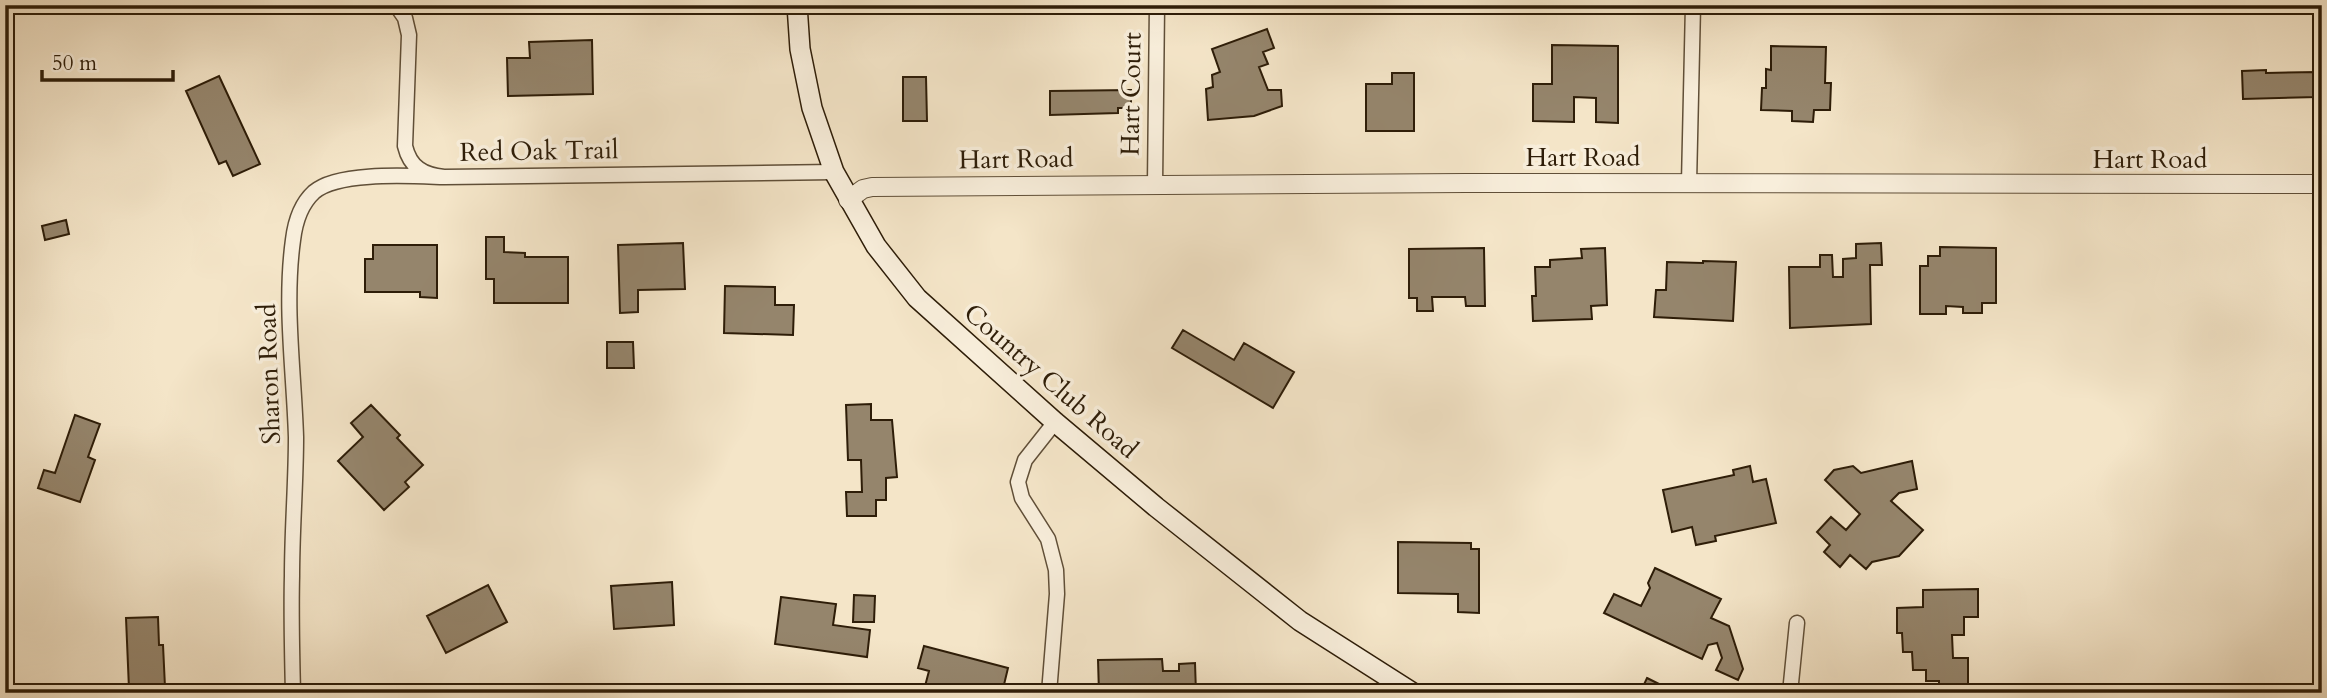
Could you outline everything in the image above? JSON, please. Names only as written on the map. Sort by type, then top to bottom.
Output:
[{"type":"main road","name":"Country Club Road","points":[[797,5],[800,49],[812,108],[834,172],[876,246],[917,298],[1055,422],[1300,621],[1413,693]]},
{"type":"street","name":"Red Oak Trail","points":[[396,5],[405,18],[409,35],[405,139],[407,153],[420,170],[444,177],[834,172]]},
{"type":"street","name":"Hart Court","points":[[1155,184],[1157,5]]},
{"type":"street","points":[[1689,183],[1693,5]]},
{"type":"street","name":"Sharon Road","points":[[293,693],[292,575],[296,449],[290,311],[292,251],[296,226],[309,198],[330,183],[375,177],[444,177]]},
{"type":"street","name":"Hart Road","points":[[848,200],[863,189],[872,187],[1155,184],[2322,184]]},
{"type":"street","points":[[1049,693],[1057,594],[1056,570],[1048,539],[1023,498],[1018,482],[1025,460],[1055,422]]},
{"type":"street","points":[[1790,693],[1797,623]]},
{"type":"building","points":[[1763,5],[1819,5],[1819,7]]},
{"type":"building","points":[[1267,29],[1274,48],[1263,52],[1268,64],[1259,67],[1268,90],[1281,90],[1282,106],[1254,116],[1208,120],[1206,89],[1213,87],[1212,75],[1220,72],[1212,49]]},
{"type":"building","points":[[592,40],[593,94],[508,96],[507,58],[530,58],[529,42]]},
{"type":"building","points":[[1552,45],[1618,46],[1618,123],[1596,122],[1596,98],[1574,97],[1574,122],[1533,121],[1533,84],[1552,84]]},
{"type":"building","points":[[1771,46],[1826,47],[1825,83],[1831,83],[1830,110],[1814,110],[1813,122],[1792,121],[1792,111],[1761,110],[1762,88],[1766,88],[1766,69],[1771,70]]},
{"type":"building","points":[[2266,70],[2266,73],[2317,72],[2317,97],[2243,99],[2242,71]]},
{"type":"building","points":[[1392,73],[1414,73],[1414,131],[1366,131],[1366,84],[1392,84]]},
{"type":"building","points":[[219,76],[260,164],[233,176],[226,161],[219,164],[186,91]]},
{"type":"building","points":[[903,77],[926,77],[927,121],[903,121]]},
{"type":"building","points":[[1131,90],[1131,108],[1118,108],[1118,113],[1050,115],[1050,91]]},
{"type":"building","points":[[66,220],[69,234],[45,240],[42,226]]},
{"type":"building","points":[[486,237],[504,237],[504,252],[525,253],[525,257],[568,257],[568,303],[494,303],[494,279],[486,279]]},
{"type":"building","points":[[683,243],[685,289],[638,290],[638,312],[620,313],[618,245]]},
{"type":"building","points":[[1881,243],[1882,265],[1870,265],[1871,324],[1790,328],[1789,267],[1820,267],[1820,255],[1832,255],[1833,277],[1843,277],[1843,259],[1856,258],[1856,244]]},
{"type":"building","points":[[373,245],[437,245],[437,298],[420,297],[420,292],[365,292],[365,259],[373,259]]},
{"type":"building","points":[[1940,247],[1996,248],[1996,303],[1982,303],[1982,313],[1963,313],[1963,307],[1946,306],[1946,314],[1920,314],[1920,266],[1928,266],[1928,256],[1940,256]]},
{"type":"building","points":[[1484,248],[1485,306],[1466,306],[1465,297],[1432,297],[1433,311],[1417,311],[1417,298],[1409,298],[1409,249]]},
{"type":"building","points":[[1605,248],[1607,305],[1591,306],[1592,319],[1533,321],[1535,267],[1550,267],[1550,260],[1582,258],[1581,249]]},
{"type":"building","points":[[1667,262],[1736,262],[1733,321],[1654,317],[1656,290],[1666,290]]},
{"type":"building","points":[[725,286],[775,287],[775,305],[794,305],[793,335],[724,333]]},
{"type":"building","points":[[1183,330],[1234,360],[1244,343],[1294,372],[1273,408],[1172,348]]},
{"type":"building","points":[[607,342],[633,342],[634,368],[607,368]]},
{"type":"building","points":[[871,404],[871,420],[892,420],[897,477],[886,478],[886,500],[876,500],[876,516],[847,516],[846,492],[862,492],[861,460],[848,460],[846,405]]},
{"type":"building","points":[[371,405],[400,435],[397,438],[423,465],[405,482],[409,487],[384,510],[338,461],[363,437],[351,423]]},
{"type":"building","points":[[75,415],[100,424],[88,457],[95,460],[80,502],[38,488],[44,470],[55,473]]},
{"type":"building","points":[[1912,461],[1917,489],[1899,493],[1891,501],[1923,530],[1899,556],[1872,562],[1866,569],[1850,555],[1840,567],[1824,552],[1830,545],[1817,532],[1831,517],[1846,530],[1860,514],[1825,480],[1834,470],[1853,466],[1861,473]]},
{"type":"building","points":[[1750,466],[1753,482],[1766,479],[1776,523],[1715,536],[1716,541],[1696,545],[1692,527],[1672,532],[1663,490],[1734,475],[1733,470]]},
{"type":"building","points":[[1398,542],[1471,543],[1471,549],[1479,549],[1479,613],[1458,612],[1458,594],[1398,593]]},
{"type":"building","points":[[1655,568],[1721,599],[1711,618],[1729,626],[1743,669],[1738,680],[1716,670],[1722,658],[1717,643],[1708,645],[1702,659],[1604,613],[1614,594],[1641,606],[1650,588],[1648,583]]},
{"type":"building","points":[[672,582],[674,625],[614,629],[611,586]]},
{"type":"building","points":[[488,585],[507,622],[446,653],[427,616]]},
{"type":"building","points":[[1978,589],[1978,617],[1964,617],[1964,635],[1952,635],[1953,658],[1968,658],[1968,689],[1939,690],[1939,681],[1926,681],[1926,670],[1913,670],[1912,652],[1903,652],[1902,633],[1897,633],[1897,608],[1923,607],[1923,590]]},
{"type":"building","points":[[854,595],[875,596],[874,622],[853,622]]},
{"type":"building","points":[[781,597],[836,604],[833,625],[870,630],[867,657],[775,644]]},
{"type":"building","points":[[158,617],[159,645],[163,645],[165,687],[129,689],[126,618]]},
{"type":"building","points":[[924,646],[1008,668],[1002,693],[936,693],[924,690],[929,671],[918,668]]},
{"type":"building","points":[[1162,659],[1163,671],[1179,671],[1179,664],[1195,663],[1196,693],[1099,693],[1098,660]]},
{"type":"building","points":[[1647,678],[1677,693],[1640,693]]}]
